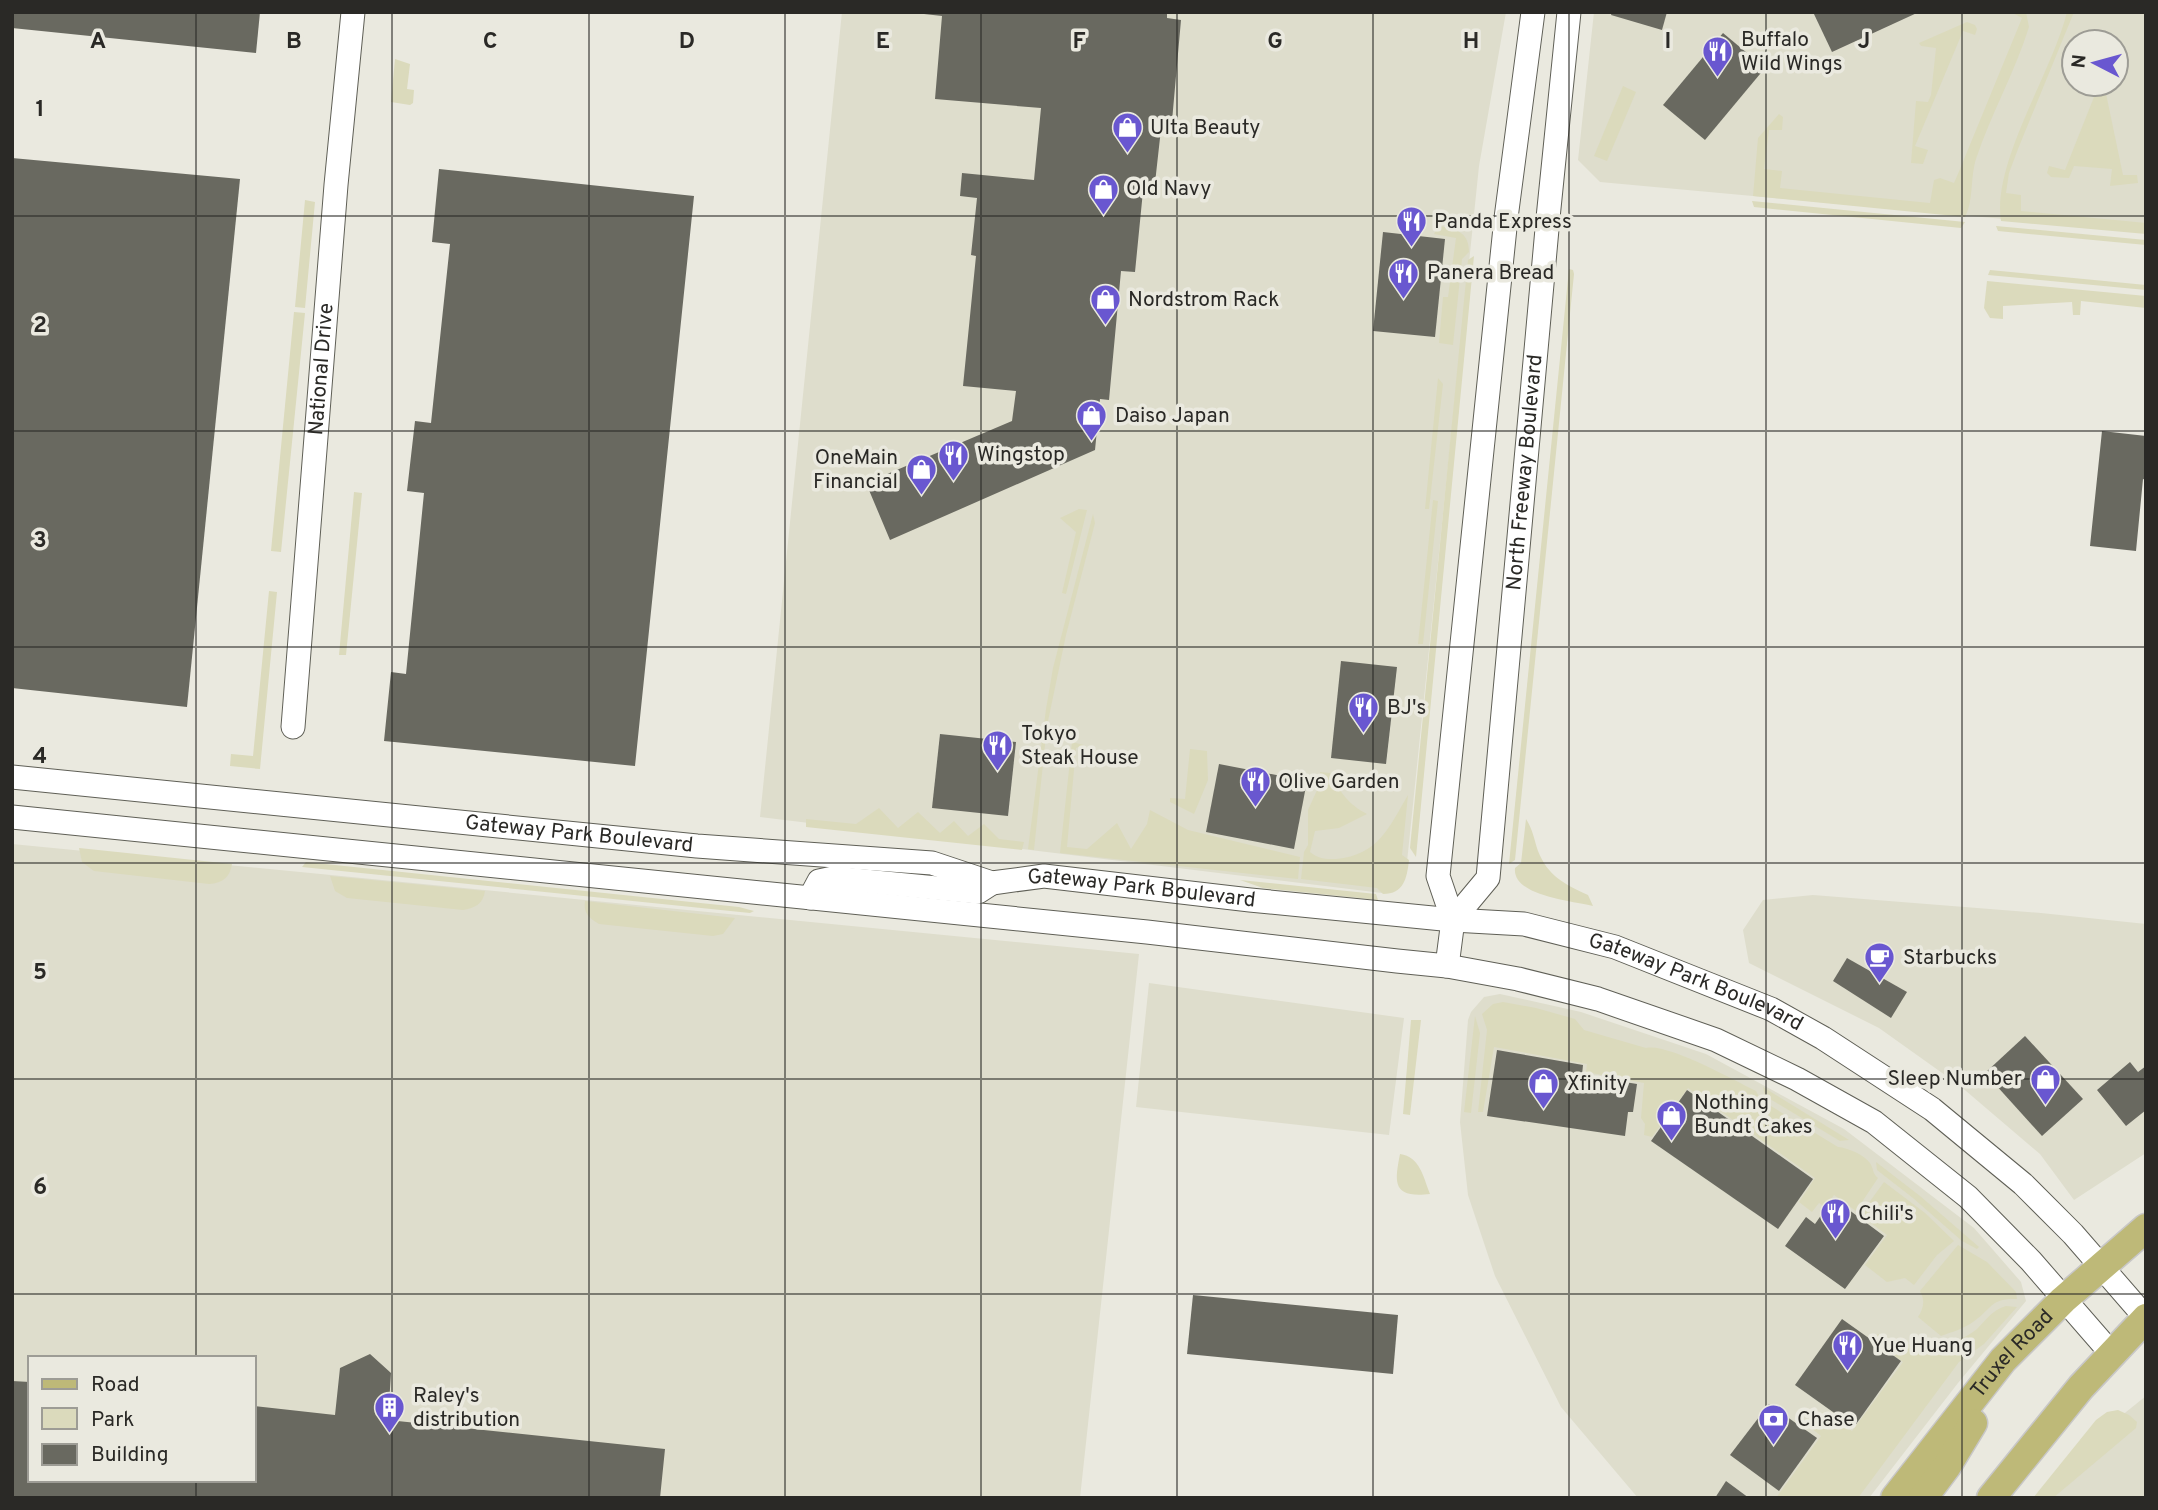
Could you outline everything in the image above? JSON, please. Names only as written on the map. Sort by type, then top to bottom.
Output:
[{"type":"main road","name":"Truxel Road","points":[[1895,1498],[2003,1360],[2063,1300],[2146,1228]]},
{"type":"main road","points":[[1991,1498],[2111,1353],[2146,1318]]},
{"type":"main road","points":[[1923,1498],[1947,1466],[2025,1340]]},
{"type":"street","name":"National Drive","points":[[293,727],[336,185],[353,12]]},
{"type":"street","name":"North Freeway Boulevard","points":[[1447,966],[1453,920],[1438,876],[1503,246],[1533,12]]},
{"type":"street","name":"North Freeway Boulevard","points":[[1453,920],[1488,878],[1569,12]]},
{"type":"street","name":"Gateway Park Boulevard","points":[[12,777],[697,846],[932,863],[992,883],[1044,876],[1250,900],[1453,920],[1524,924],[1615,947],[1771,1009],[1823,1038],[1932,1109],[2023,1184],[2146,1318]]},
{"type":"street","name":"Gateway Park Boulevard","points":[[12,817],[1147,932],[1447,966],[1518,979],[1598,999],[1716,1040],[1797,1079],[1874,1122],[1968,1197],[2031,1261],[2111,1353]]},
{"type":"street","points":[[810,898],[818,881],[833,878],[978,892],[992,883]]},
{"type":"shaded area","points":[[842,12],[1506,12],[1479,166],[1407,862],[1382,893],[760,817]]},
{"type":"shaded area","points":[[1594,12],[2146,12],[2146,232],[1600,182],[1578,160]]},
{"type":"shaded area","points":[[12,844],[1139,954],[1080,1498],[12,1498]]},
{"type":"shaded area","points":[[1813,895],[2146,924],[2146,1153],[2074,1200],[2040,1154],[1959,1085],[1879,1028],[1749,963],[1743,930],[1763,900]]},
{"type":"shaded area","points":[[1149,983],[1404,1018],[1389,1135],[1136,1107]]},
{"type":"shaded area","points":[[1500,994],[1581,1012],[1706,1054],[1844,1129],[1974,1228],[2021,1282],[2026,1301],[1869,1498],[1638,1498],[1561,1407],[1495,1276],[1468,1195],[1460,1122],[1468,1020],[1471,1012],[1484,997]]},
{"type":"shaded area","points":[[2146,1396],[2146,1498],[2041,1498],[2080,1449]]},
{"type":"green space","points":[[2011,12],[2026,12],[2029,27],[1976,159],[1970,203],[1965,217],[1753,196],[1758,138],[1779,114],[1783,117],[1782,130],[1769,130],[1764,169],[1782,171],[1780,188],[1930,203],[1934,180],[1940,178],[1954,183],[1960,169],[2022,18]]},
{"type":"green space","points":[[2067,12],[2074,12],[2067,28],[2062,28]]},
{"type":"green space","points":[[1967,22],[1975,25],[1975,35],[1963,31],[1915,146],[1928,150],[1923,164],[1911,163],[1916,101],[1928,102],[1931,95],[1936,48],[1921,46],[1919,43]]},
{"type":"green space","points":[[2060,33],[2060,46],[2009,173],[2006,193],[2021,195],[2021,211],[2146,223],[2146,234],[2001,221],[2005,172]]},
{"type":"green space","points":[[395,59],[410,64],[407,89],[414,90],[413,103],[410,105],[391,102]]},
{"type":"green space","points":[[1623,86],[1636,92],[1607,161],[1594,156]]},
{"type":"green space","points":[[2094,98],[2107,98],[2123,175],[2137,175],[2138,183],[2110,186],[2112,169],[2074,166],[2069,178],[2051,177],[2047,173],[2049,166],[2065,170]]},
{"type":"green space","points":[[305,200],[315,202],[305,308],[295,307]]},
{"type":"green space","points":[[1752,201],[1965,222],[1961,228],[1754,207]]},
{"type":"green space","points":[[1438,226],[1464,235],[1469,252],[1462,259],[1453,345],[1439,343],[1443,297],[1448,297],[1456,238],[1434,234]]},
{"type":"green space","points":[[1996,226],[2146,240],[2146,245],[1998,231]]},
{"type":"green space","points":[[1474,256],[1416,857],[1410,848],[1468,260]]},
{"type":"green space","points":[[1569,269],[1573,270],[1574,274],[1515,860],[1509,864]]},
{"type":"green space","points":[[1990,270],[2146,285],[2146,290],[1988,275]]},
{"type":"green space","points":[[1987,281],[2146,296],[2146,308],[2081,301],[2080,315],[2073,315],[2072,302],[2003,306],[2003,319],[1990,318],[1984,308]]},
{"type":"green space","points":[[294,312],[305,313],[281,552],[271,551]]},
{"type":"green space","points":[[1438,378],[1443,384],[1429,509],[1425,509]]},
{"type":"green space","points":[[354,492],[362,493],[346,655],[339,655]]},
{"type":"green space","points":[[1433,500],[1438,501],[1423,644],[1418,644]]},
{"type":"green space","points":[[1079,509],[1087,510],[1066,594],[1062,593],[1076,532],[1060,518]]},
{"type":"green space","points":[[1093,514],[1095,523],[1066,635],[1047,726],[1034,850],[1028,849],[1053,668]]},
{"type":"green space","points":[[269,591],[277,592],[260,769],[230,766],[231,754],[253,756]]},
{"type":"green space","points":[[1072,742],[1084,745],[1076,748],[1067,847],[1087,849],[1117,823],[1131,849],[1147,824],[1150,810],[1188,830],[1300,857],[1298,879],[1060,853]]},
{"type":"green space","points":[[1190,749],[1207,751],[1208,780],[1194,814],[1170,802],[1170,798],[1185,799]]},
{"type":"green space","points":[[1320,772],[1330,773],[1345,797],[1367,814],[1339,828],[1315,831],[1310,852],[1322,858],[1351,856],[1373,845],[1388,828],[1408,795],[1402,855],[1409,860],[1403,884],[1396,891],[1383,894],[1377,888],[1301,879],[1304,852],[1308,845],[1308,810],[1318,788]]},
{"type":"green space","points":[[879,808],[898,828],[918,812],[940,833],[954,821],[968,836],[984,824],[999,839],[1024,842],[1022,850],[806,827],[806,819],[856,824]]},
{"type":"green space","points":[[1526,819],[1547,867],[1564,883],[1588,895],[1593,906],[1545,896],[1523,885],[1515,868],[1521,863]]},
{"type":"green space","points":[[79,848],[232,864],[225,879],[209,884],[94,871],[82,862]]},
{"type":"green space","points":[[306,862],[739,907],[754,911],[750,913],[302,867]]},
{"type":"green space","points":[[330,876],[485,891],[478,905],[463,910],[347,898],[335,891]]},
{"type":"green space","points":[[1240,880],[1376,894],[1378,900],[1263,888]]},
{"type":"green space","points":[[585,901],[735,918],[723,934],[713,936],[599,924],[588,915]]},
{"type":"green space","points":[[1503,1002],[1575,1019],[1584,1030],[1646,1048],[1669,1051],[1701,1064],[1756,1091],[1761,1100],[1838,1147],[1859,1154],[1870,1163],[1878,1178],[1856,1211],[1834,1195],[1825,1207],[1819,1203],[1812,1212],[1799,1202],[1815,1178],[1688,1088],[1652,1137],[1644,1135],[1645,1124],[1641,1118],[1644,1083],[1586,1072],[1587,1064],[1494,1047],[1483,1112],[1478,1112],[1487,1030],[1482,1014],[1493,1004]]},
{"type":"green space","points":[[1475,1016],[1480,1033],[1471,1113],[1464,1112]]},
{"type":"green space","points":[[1411,1020],[1421,1020],[1410,1115],[1403,1114]]},
{"type":"green space","points":[[1763,1087],[1849,1140],[1840,1141],[1765,1096]]},
{"type":"green space","points":[[1400,1154],[1416,1163],[1430,1194],[1409,1194],[1399,1187],[1397,1173]]},
{"type":"green space","points":[[1876,1162],[1979,1247],[1977,1249],[1962,1241],[1877,1170]]},
{"type":"green space","points":[[1884,1182],[1925,1213],[1954,1241],[1937,1255],[1914,1285],[1905,1278],[1887,1282],[1865,1265],[1887,1235],[1860,1215]]},
{"type":"green space","points":[[1958,1245],[1987,1262],[2016,1292],[2017,1299],[1996,1302],[1969,1324],[1941,1336],[1918,1317],[1923,1304],[1920,1291]]},
{"type":"green space","points":[[2006,1306],[2017,1307],[1984,1344],[1959,1362],[1858,1498],[1776,1498],[1821,1436],[1811,1428],[1823,1412],[1852,1431],[1903,1362],[1873,1340],[1878,1334],[1901,1343],[1941,1344],[1966,1336],[1993,1312]]},
{"type":"green space","points":[[2118,1410],[2137,1422],[2136,1428],[2053,1498],[2033,1498],[2096,1420],[2107,1412]]},
{"type":"building","points":[[12,12],[260,12],[256,53],[12,28]]},
{"type":"building","points":[[924,12],[1167,12],[1167,18],[1181,20],[1172,121],[1162,120],[1154,192],[1143,191],[1135,272],[1121,271],[1109,400],[1100,399],[1095,450],[890,540],[866,483],[1012,421],[1016,391],[963,386],[976,256],[971,255],[977,198],[960,196],[962,173],[1034,180],[1041,108],[935,99],[942,16]]},
{"type":"building","points":[[1612,12],[1667,12],[1662,30],[1611,15]]},
{"type":"building","points":[[1813,12],[1919,12],[1832,52]]},
{"type":"building","points":[[1723,33],[1765,68],[1705,140],[1663,105]]},
{"type":"building","points":[[12,158],[240,179],[187,707],[12,688]]},
{"type":"building","points":[[439,169],[694,196],[635,766],[384,741],[391,672],[406,674],[424,493],[407,491],[415,421],[431,423],[450,244],[432,242]]},
{"type":"building","points":[[1383,232],[1445,239],[1435,337],[1373,331]]},
{"type":"building","points":[[2102,431],[2146,436],[2146,480],[2143,479],[2136,551],[2090,546]]},
{"type":"building","points":[[1341,661],[1397,667],[1386,764],[1331,758]]},
{"type":"building","points":[[940,734],[1016,742],[1008,816],[932,808]]},
{"type":"building","points":[[1219,764],[1307,781],[1294,849],[1206,832]]},
{"type":"building","points":[[1847,958],[1907,992],[1891,1018],[1833,981]]},
{"type":"building","points":[[2025,1036],[2083,1099],[2042,1136],[1985,1073]]},
{"type":"building","points":[[1497,1050],[1583,1065],[1582,1075],[1637,1084],[1633,1112],[1628,1112],[1625,1136],[1487,1116]]},
{"type":"building","points":[[2130,1062],[2138,1072],[2146,1066],[2146,1110],[2126,1126],[2097,1090]]},
{"type":"building","points":[[1687,1090],[1813,1179],[1778,1229],[1651,1141]]},
{"type":"building","name":"Chili's","points":[[1833,1198],[1884,1236],[1845,1289],[1785,1246],[1806,1217],[1815,1224]]},
{"type":"building","points":[[1193,1295],[1398,1315],[1393,1374],[1187,1354]]},
{"type":"building","name":"Yue Huang","points":[[1842,1319],[1901,1361],[1854,1427],[1795,1385]]},
{"type":"building","name":"Raley's distribution","points":[[370,1354],[391,1373],[388,1420],[665,1449],[660,1498],[12,1498],[12,1381],[28,1382],[28,1482],[256,1482],[256,1406],[335,1415],[340,1368]]},
{"type":"building","name":"Chase","points":[[1769,1404],[1817,1438],[1779,1491],[1730,1455]]},
{"type":"building","points":[[1726,1481],[1749,1498],[1715,1498]]},
{"type":"place","name":"Buffalo Wild Wings","points":[[1718,79]]},
{"type":"place","name":"Ulta Beauty","points":[[1127,155]]},
{"type":"place","name":"Old Navy","points":[[1103,216]]},
{"type":"place","name":"Panda Express","points":[[1411,249]]},
{"type":"place","name":"Panera Bread","points":[[1404,300]]},
{"type":"place","name":"Nordstrom Rack","points":[[1105,327]]},
{"type":"place","name":"Daiso Japan","points":[[1092,443]]},
{"type":"place","name":"Wingstop","points":[[954,482]]},
{"type":"place","name":"OneMain Financial","points":[[921,497]]},
{"type":"place","name":"BJ's","points":[[1364,735]]},
{"type":"place","name":"Tokyo Steak House","points":[[998,773]]},
{"type":"place","name":"Olive Garden","points":[[1255,809]]},
{"type":"place","name":"Starbucks","points":[[1880,985]]},
{"type":"place","name":"Sleep Number","points":[[2045,1106]]},
{"type":"place","name":"Xfinity","points":[[1544,1111]]},
{"type":"place","name":"Nothing Bundt Cakes","points":[[1671,1142]]},
{"type":"place","name":"Chili's","points":[[1835,1241]]},
{"type":"place","name":"Yue Huang","points":[[1848,1373]]},
{"type":"place","name":"Raley's distribution","points":[[390,1435]]},
{"type":"place","name":"Chase","points":[[1774,1447]]}]
